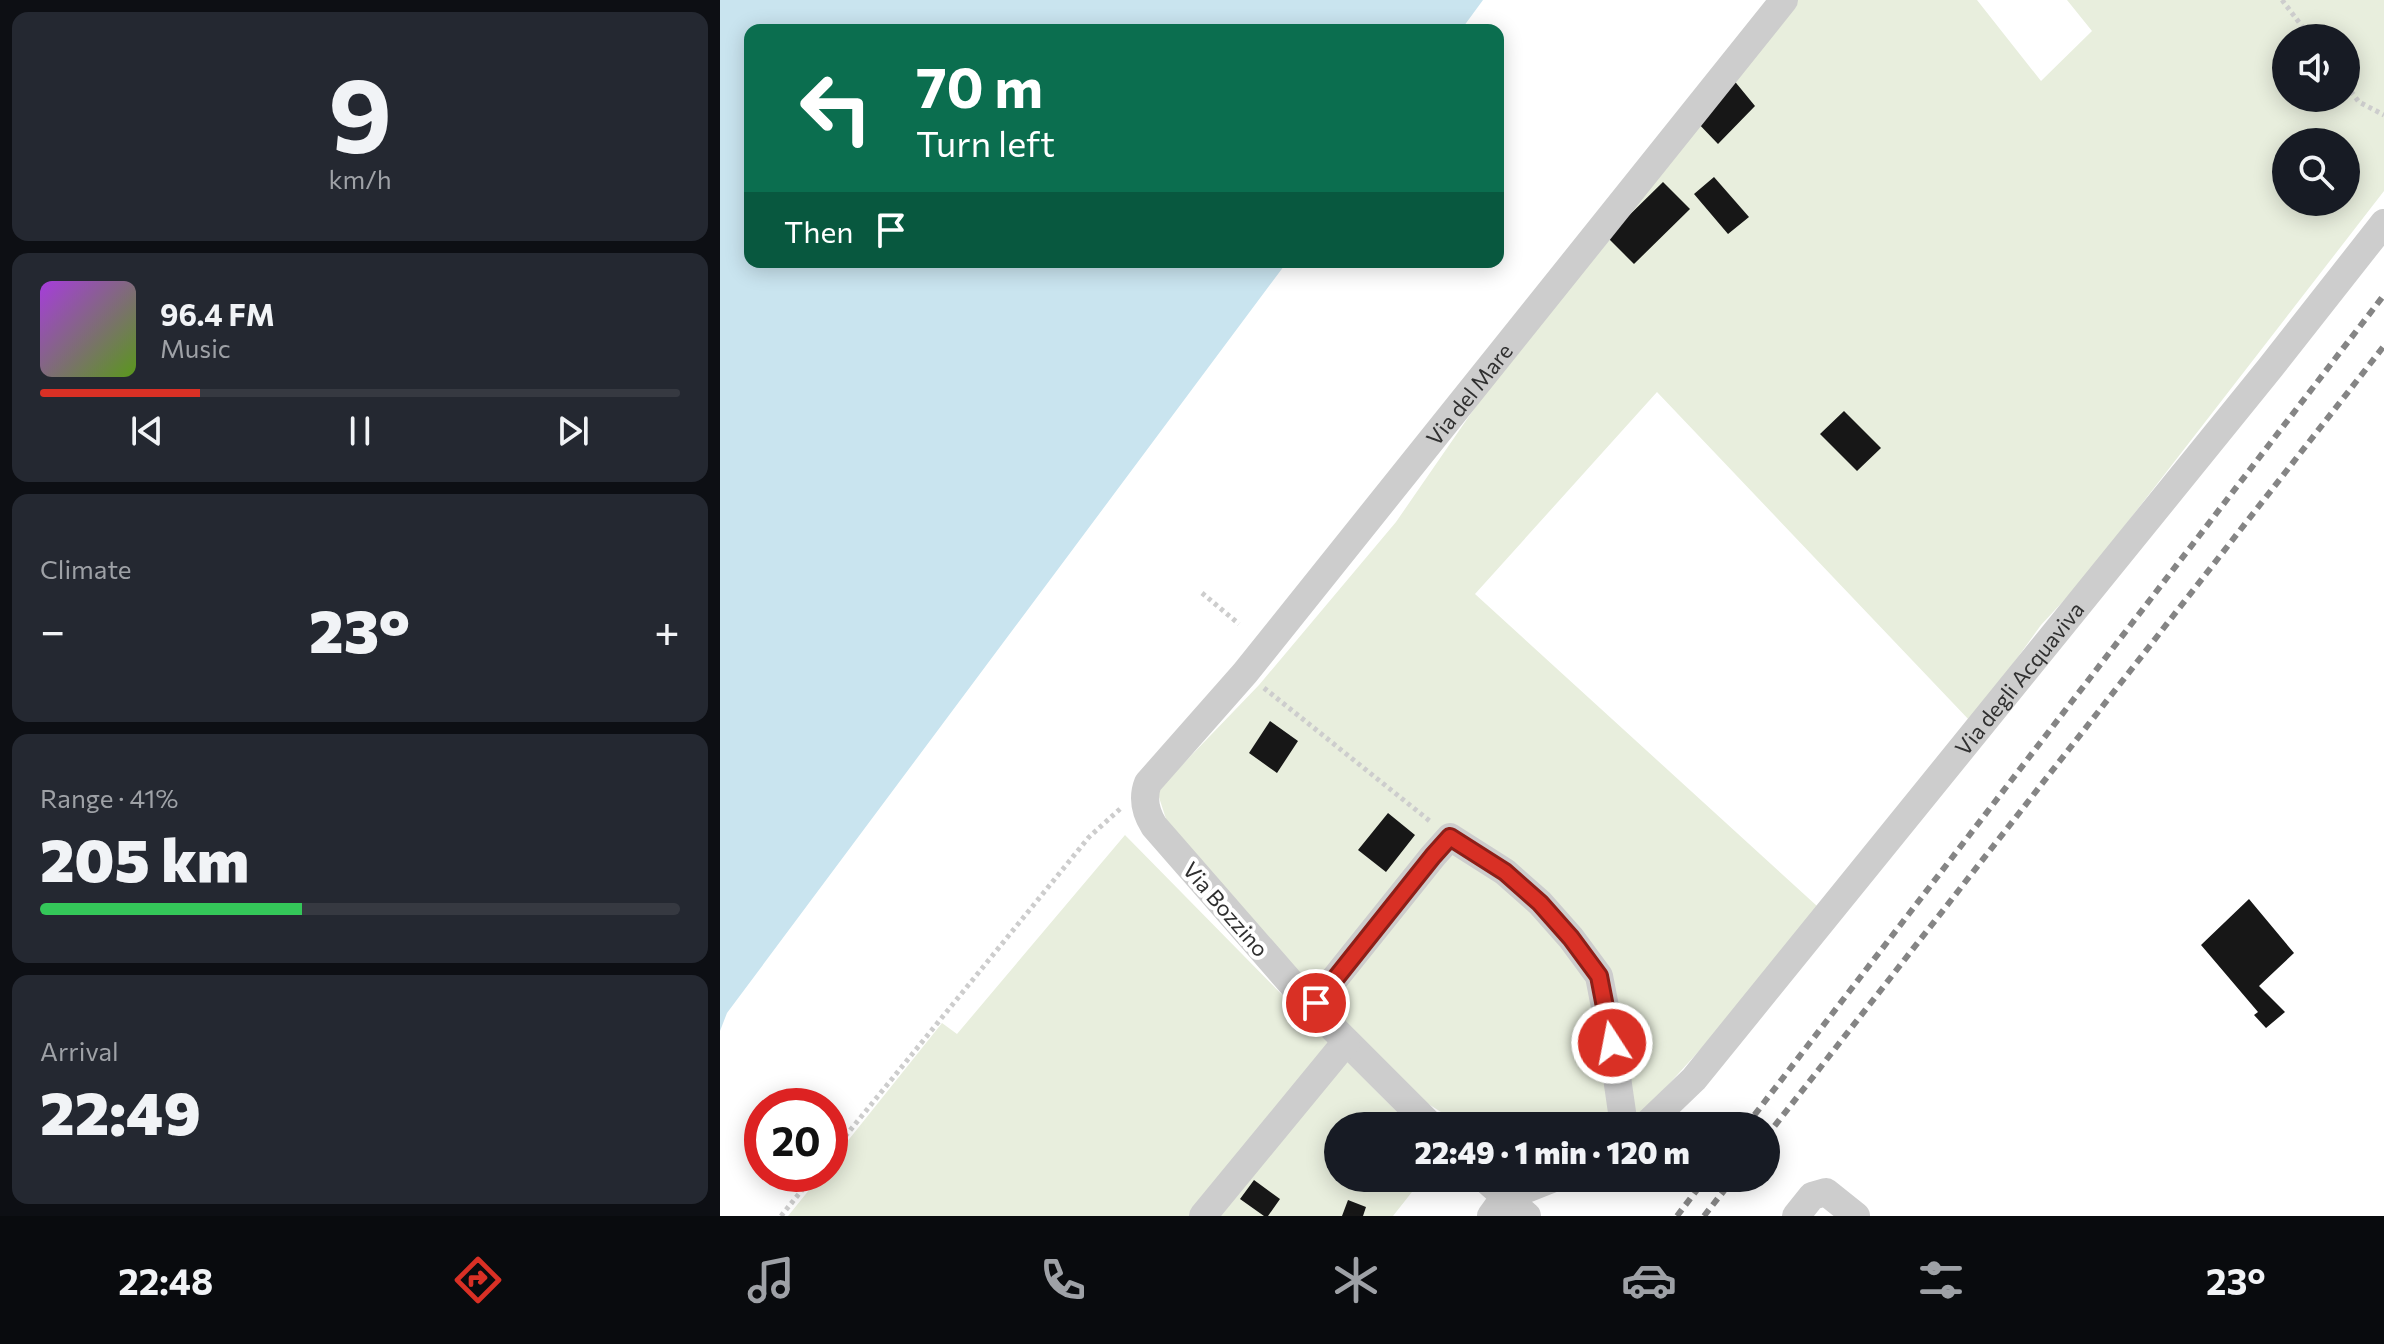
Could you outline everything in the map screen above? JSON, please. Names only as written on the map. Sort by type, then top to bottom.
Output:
[{"type":"street","name":"Via del Mare","points":[[1147,793],[1784,0]]},
{"type":"street","name":"Via degli Acquaviva","points":[[1660,1112],[1694,1079],[2384,223]]},
{"type":"street","name":"Via Bozzino","points":[[1147,793],[1148,817],[1154,826],[1312,1007],[1417,1112]]},
{"type":"street","points":[[1312,1007],[1450,837],[1505,872],[1540,903],[1599,976],[1622,1112]]},
{"type":"street","points":[[1203,1216],[1346,1042]]},
{"type":"street","points":[[1498,1207],[1527,1192]]},
{"type":"street","points":[[1796,1216],[1812,1196],[1826,1192],[1856,1216]]},
{"type":"street","points":[[1498,1207],[1527,1216]]},
{"type":"path","points":[[2282,0],[2300,24]]},
{"type":"path","points":[[2360,103],[2384,115]]},
{"type":"path","points":[[1202,593],[1239,624]]},
{"type":"path","points":[[1259,685],[1450,837]]},
{"type":"path","points":[[848,1133],[1089,837],[1127,802],[1147,793]]},
{"type":"path","points":[[781,1216],[800,1192]]},
{"type":"green space","points":[[1791,0],[1977,0],[2041,81],[2092,31],[2067,0],[2384,0],[2384,191],[2082,581],[2041,625],[1971,722],[1657,392],[1475,594],[1817,906],[1728,1019],[1644,1112],[1441,1112],[1411,1093],[1316,1003],[1166,819],[1157,791],[1259,685],[1396,522],[1559,286]]},
{"type":"green space","points":[[1125,835],[1397,1112],[1324,1112],[1324,1192],[1412,1192],[1393,1216],[788,1216],[807,1192],[848,1192],[848,1140],[942,1023],[957,1034]]},
{"type":"water","points":[[720,0],[1483,0],[1465,24],[744,24],[744,268],[1283,268],[727,1013],[720,1031]]},
{"type":"building","points":[[1732,78],[1755,106],[1718,144],[1695,120]]},
{"type":"building","points":[[1714,177],[1749,217],[1728,234],[1694,194]]},
{"type":"building","points":[[1663,182],[1690,209],[1634,264],[1607,237]]},
{"type":"building","points":[[1844,411],[1881,448],[1857,471],[1820,434]]},
{"type":"building","points":[[1270,721],[1298,741],[1277,773],[1249,753]]},
{"type":"building","points":[[1388,813],[1415,835],[1386,872],[1358,850]]},
{"type":"building","points":[[2249,899],[2294,953],[2259,986],[2285,1012],[2266,1028],[2254,1015],[2258,1012],[2201,945]]},
{"type":"building","points":[[1254,1180],[1280,1199],[1268,1216],[1240,1199]]},
{"type":"building","points":[[1348,1200],[1366,1207],[1363,1216],[1342,1216]]},
{"type":"railway","points":[[1757,1112],[2384,295]]},
{"type":"railway","points":[[1780,1119],[2384,346]]},
{"type":"railway","points":[[1677,1216],[1695,1192]]},
{"type":"railway","points":[[1704,1216],[1723,1192]]},
{"type":"route","points":[[1316,1003],[1450,837],[1505,872],[1540,903],[1571,938],[1599,976],[1612,1043]]}]
